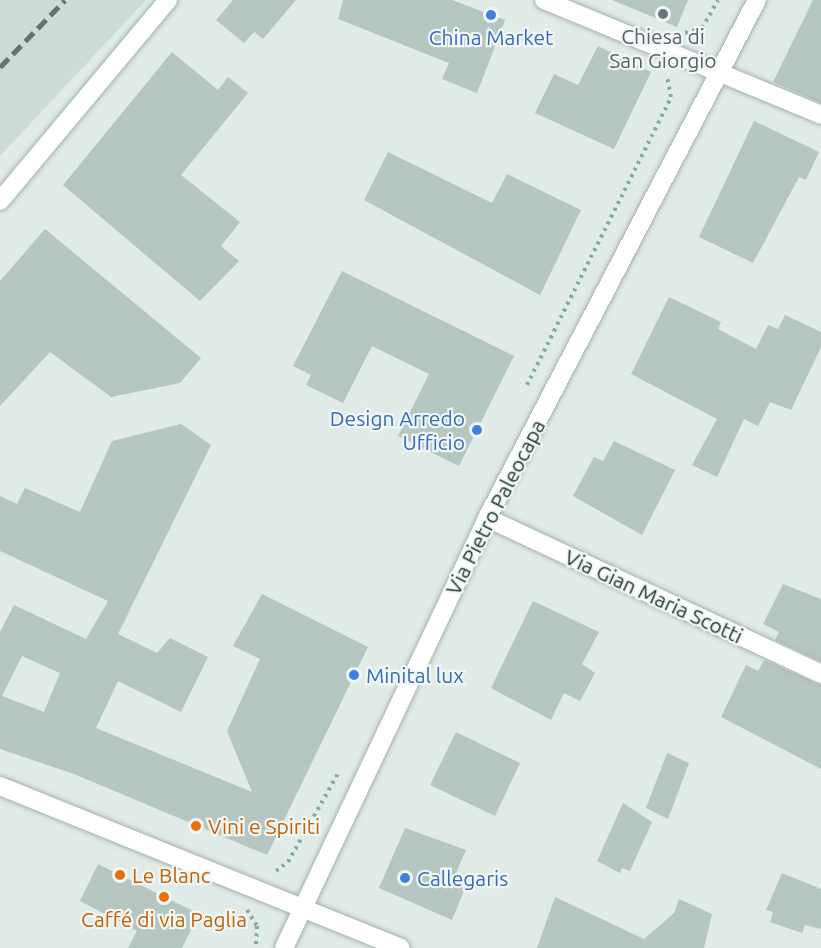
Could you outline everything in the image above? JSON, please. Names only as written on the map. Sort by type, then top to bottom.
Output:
[{"type":"main road","points":[[0,201],[168,0]]},
{"type":"main road","points":[[543,0],[821,115]]},
{"type":"main road","name":"Via Pietro Paleocapa","points":[[284,948],[487,518],[721,73],[757,0]]},
{"type":"main road","name":"Via Gian Maria Scotti","points":[[487,518],[821,674]]},
{"type":"main road","points":[[0,786],[401,948]]},
{"type":"path","points":[[253,890],[245,915],[257,926],[256,948]]},
{"type":"shaded area","points":[[0,0],[146,0],[0,156]]},
{"type":"building","points":[[233,0],[296,0],[263,39],[254,32],[244,43],[216,20]]},
{"type":"building","points":[[343,0],[452,0],[505,20],[477,93],[442,79],[449,63],[338,19]]},
{"type":"building","name":"Chiesa di San Giorgio","points":[[612,0],[688,0],[677,27]]},
{"type":"building","points":[[813,0],[821,0],[821,103],[773,82]]},
{"type":"building","points":[[598,46],[651,72],[614,149],[535,113],[554,74],[578,85]]},
{"type":"building","points":[[172,52],[218,90],[228,77],[248,93],[181,175],[240,222],[221,246],[239,261],[200,301],[63,185]]},
{"type":"building","points":[[754,121],[819,152],[806,180],[799,177],[753,263],[699,237]]},
{"type":"building","points":[[388,152],[492,203],[507,174],[581,210],[540,295],[364,200]]},
{"type":"building","points":[[45,229],[201,358],[180,383],[111,397],[50,352],[0,406],[0,281]]},
{"type":"building","points":[[342,271],[514,356],[459,466],[398,436],[429,374],[372,346],[343,403],[306,385],[311,375],[293,366]]},
{"type":"building","points":[[669,297],[721,322],[718,329],[756,349],[768,325],[778,329],[785,315],[821,332],[821,347],[791,410],[770,402],[758,426],[744,419],[717,477],[692,465],[717,419],[631,374]]},
{"type":"building","points":[[181,424],[211,445],[118,634],[157,653],[170,638],[208,657],[181,712],[118,681],[96,728],[252,792],[227,731],[260,659],[233,646],[262,594],[368,647],[267,855],[74,774],[0,749],[0,632],[14,605],[86,639],[108,601],[0,551],[0,496],[17,504],[25,488],[80,512],[112,441]],"holes":[[[22,656],[60,673],[44,712],[2,696]]]},
{"type":"building","points":[[614,441],[675,470],[642,535],[573,496],[594,457],[603,461]]},
{"type":"building","points":[[783,584],[821,599],[821,662],[775,640],[779,632],[763,624]]},
{"type":"building","points":[[533,601],[599,632],[582,664],[595,673],[580,701],[564,693],[551,720],[491,688]]},
{"type":"building","points":[[764,660],[821,685],[821,769],[721,717],[746,665],[758,671]]},
{"type":"building","points":[[456,732],[520,763],[495,816],[430,785]]},
{"type":"building","points":[[667,753],[689,763],[668,819],[646,808]]},
{"type":"building","points":[[623,803],[652,822],[630,871],[622,868],[620,873],[597,861]]},
{"type":"building","points":[[405,828],[466,850],[456,873],[469,879],[452,920],[379,888]]},
{"type":"building","points":[[98,864],[199,914],[182,948],[128,948],[137,931],[80,901]]},
{"type":"building","points":[[782,873],[821,889],[821,929],[805,925],[802,933],[770,922],[773,912],[766,910]]},
{"type":"building","points":[[555,897],[644,939],[674,913],[679,899],[712,914],[704,948],[537,948]]},
{"type":"railway","points":[[0,67],[65,0]]},
{"type":"place","name":"Chiesa di San Giorgio","points":[[663,14]]},
{"type":"place","name":"China Market","points":[[491,15]]},
{"type":"place","name":"Design Arredo Ufficio","points":[[477,430]]},
{"type":"place","name":"Minital lux","points":[[354,675]]},
{"type":"place","name":"Vini e Spiriti","points":[[196,826]]},
{"type":"place","name":"Le Blanc","points":[[120,875]]},
{"type":"place","name":"Callegaris","points":[[405,878]]},
{"type":"place","name":"Caffé di via Paglia","points":[[164,897]]}]
